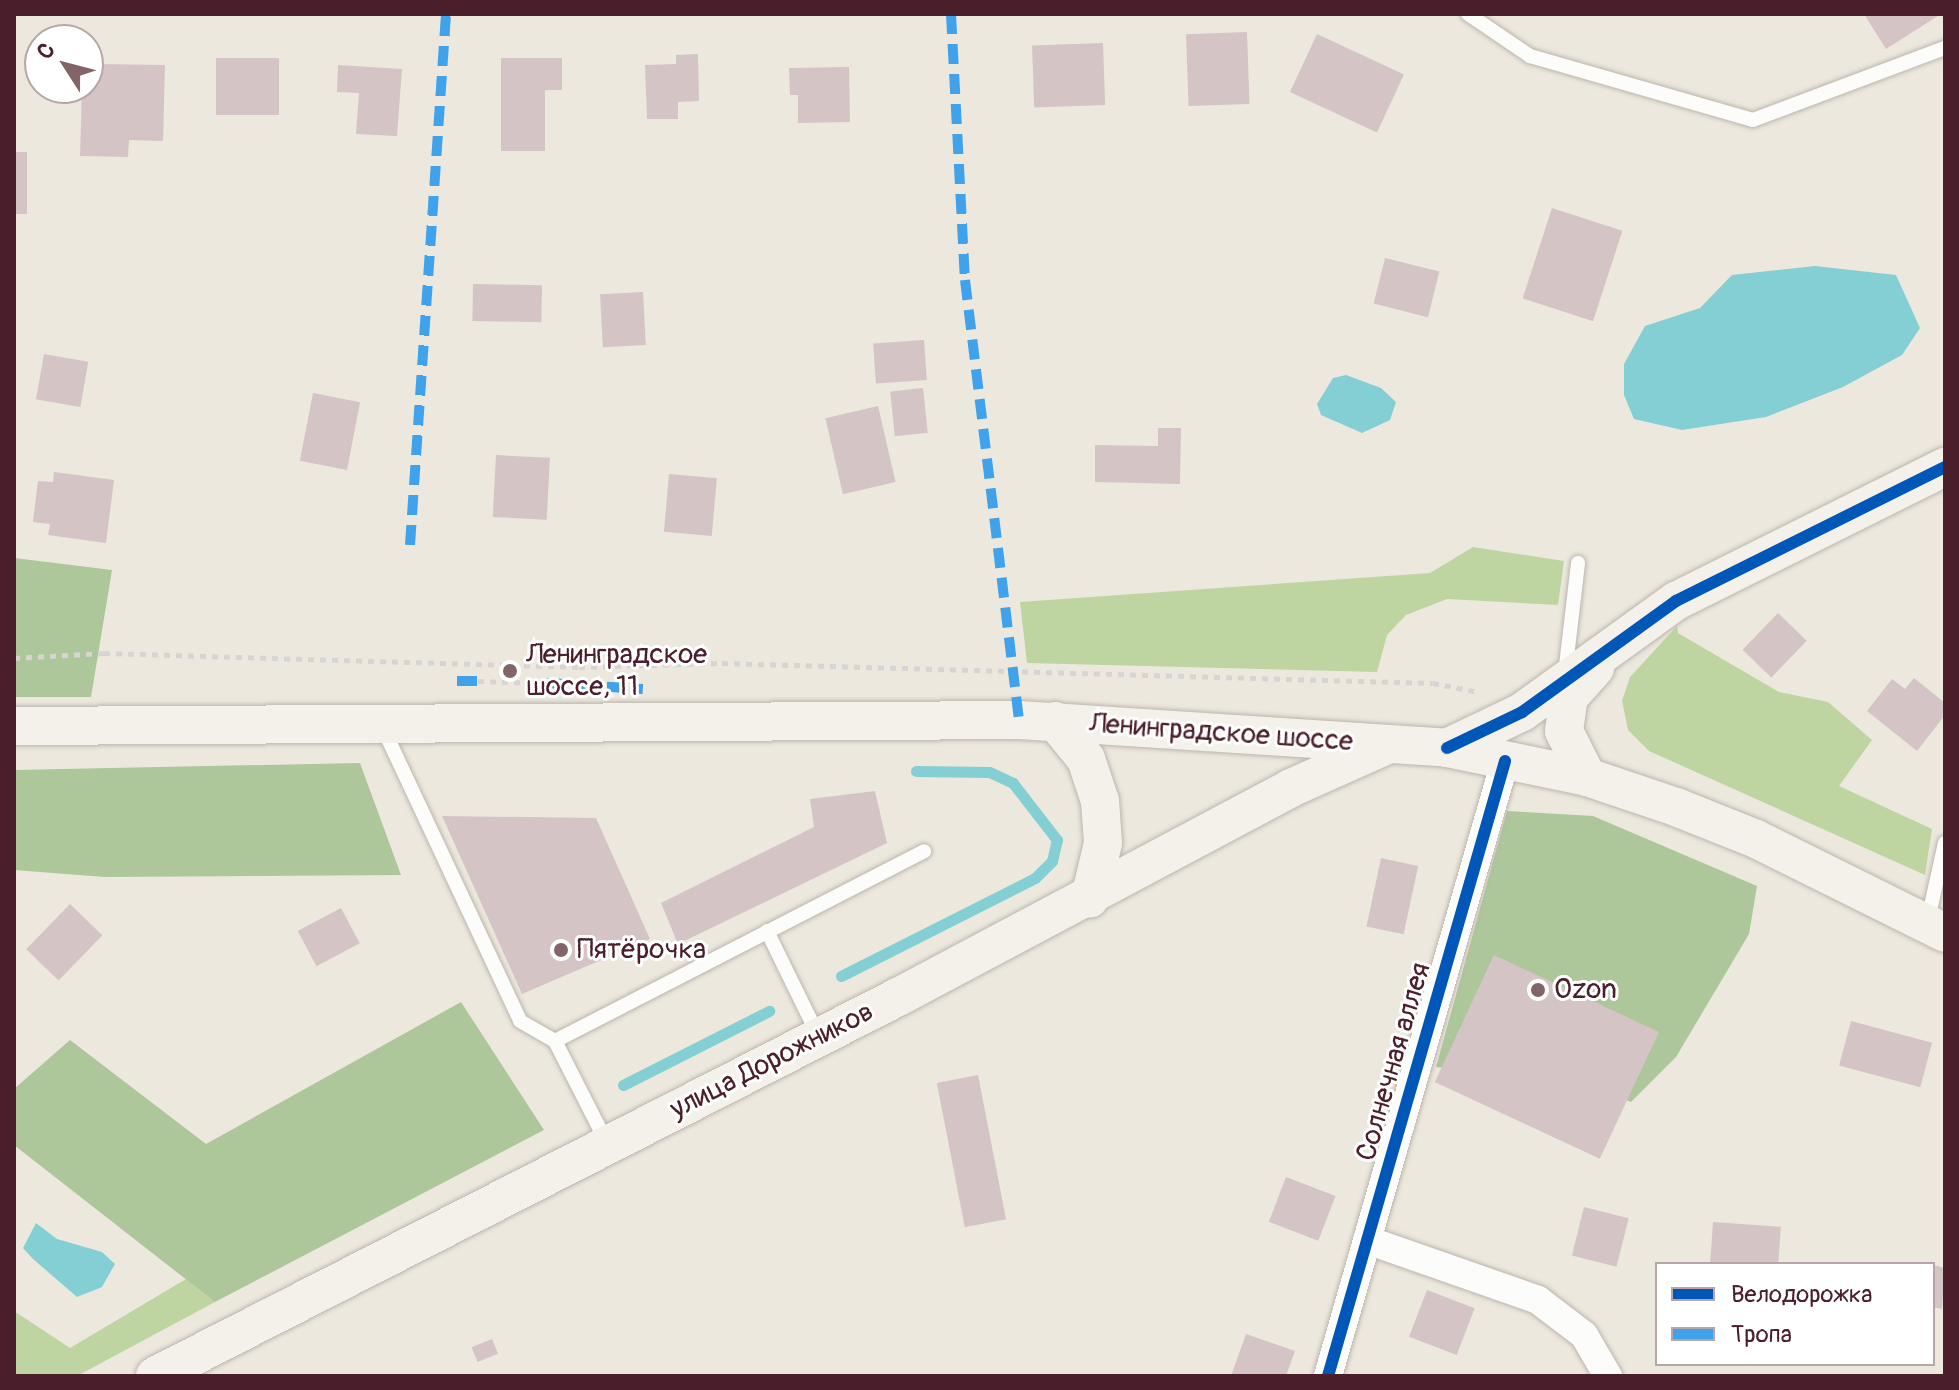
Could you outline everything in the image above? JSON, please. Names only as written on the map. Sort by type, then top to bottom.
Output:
[{"type":"main road","points":[[1587,777],[1564,731],[1569,697],[1601,660],[1676,601],[1945,467]]},
{"type":"main road","points":[[1447,748],[1522,712],[1565,678],[1601,660]]},
{"type":"main road","points":[[1055,721],[1086,759],[1100,801],[1103,843],[1090,898]]},
{"type":"main road","name":"Ленинградское шоссе","points":[[14,726],[1055,721],[1447,748],[1587,777],[1756,839],[1936,928]]},
{"type":"main road","name":"улица Дорожников","points":[[155,1376],[1090,898],[1291,788],[1387,745]]},
{"type":"street","name":"Солнечная аллея","points":[[1328,1376],[1505,761]]},
{"type":"street","points":[[1367,1240],[1538,1300],[1584,1335],[1608,1376]]},
{"type":"lane","points":[[1468,14],[1530,56],[1753,120],[1945,48]]},
{"type":"lane","points":[[1565,678],[1578,563]]},
{"type":"lane","points":[[380,723],[520,1021],[555,1041],[608,1145]]},
{"type":"lane","points":[[1936,928],[1945,843]]},
{"type":"lane","points":[[555,1041],[924,851]]},
{"type":"lane","points":[[767,931],[819,1037]]},
{"type":"path","points":[[14,658],[104,653],[579,667],[722,663],[1433,683],[1472,689],[1522,712]]},
{"type":"path","points":[[478,681],[547,683]]},
{"type":"green space","points":[[1473,547],[1564,561],[1558,605],[1447,599],[1406,615],[1387,635],[1377,672],[1027,663],[1020,602],[1430,573]]},
{"type":"green space","points":[[14,558],[112,570],[91,697],[14,697]]},
{"type":"green space","points":[[1677,626],[1678,633],[1779,692],[1828,702],[1872,740],[1839,786],[1932,829],[1925,875],[1649,751],[1628,730],[1622,701],[1630,677]]},
{"type":"green space","points":[[360,763],[401,875],[105,877],[14,870],[14,770]]},
{"type":"green space","points":[[1507,811],[1593,816],[1757,886],[1749,934],[1676,1057],[1631,1102],[1581,1081],[1436,1067]]},
{"type":"green space","points":[[461,1002],[544,1130],[215,1302],[14,1145],[14,1089],[70,1040],[206,1144]]},
{"type":"green space","points":[[186,1279],[215,1302],[77,1376],[14,1376],[14,1311],[70,1348]]},
{"type":"water","points":[[1815,266],[1896,275],[1920,328],[1902,355],[1843,387],[1766,417],[1682,430],[1634,419],[1624,395],[1624,364],[1645,326],[1700,308],[1732,275]]},
{"type":"water","points":[[1346,375],[1381,388],[1396,402],[1390,420],[1362,433],[1321,415],[1317,404],[1333,378]]},
{"type":"water","points":[[36,1223],[57,1239],[102,1252],[115,1264],[102,1287],[77,1297],[33,1259],[23,1248]]},
{"type":"building","points":[[1864,14],[1941,14],[1886,49]]},
{"type":"building","points":[[1247,32],[1250,104],[1189,106],[1186,34]]},
{"type":"building","points":[[1317,34],[1404,75],[1377,133],[1290,92]]},
{"type":"building","points":[[1103,43],[1105,105],[1034,107],[1032,45]]},
{"type":"building","points":[[698,54],[699,101],[678,102],[678,119],[647,119],[645,65],[676,64],[676,55]]},
{"type":"building","points":[[216,58],[279,58],[279,115],[216,115]]},
{"type":"building","points":[[501,58],[562,58],[562,90],[545,90],[545,151],[501,151]]},
{"type":"building","points":[[104,64],[165,65],[163,141],[129,140],[128,157],[80,156],[82,104],[104,104]]},
{"type":"building","points":[[338,65],[402,69],[397,136],[356,134],[359,93],[337,92]]},
{"type":"building","points":[[849,67],[850,122],[798,123],[798,95],[790,95],[789,68]]},
{"type":"building","points":[[14,152],[27,152],[27,214],[14,214]]},
{"type":"building","points":[[1552,208],[1622,231],[1593,321],[1523,298]]},
{"type":"building","points":[[1385,258],[1439,272],[1428,317],[1374,304]]},
{"type":"building","points":[[473,284],[542,285],[541,322],[472,321]]},
{"type":"building","points":[[643,292],[646,345],[603,347],[600,294]]},
{"type":"building","points":[[924,340],[927,380],[876,383],[873,344]]},
{"type":"building","points":[[44,354],[88,362],[80,407],[36,399]]},
{"type":"building","points":[[923,388],[928,433],[895,436],[890,391]]},
{"type":"building","points":[[313,393],[360,402],[347,470],[300,461]]},
{"type":"building","points":[[878,406],[896,482],[843,494],[825,418]]},
{"type":"building","points":[[1158,428],[1181,428],[1180,484],[1095,482],[1095,445],[1158,446]]},
{"type":"building","points":[[496,455],[550,458],[547,520],[493,517]]},
{"type":"building","points":[[54,472],[114,480],[106,543],[48,535],[50,524],[33,522],[38,481],[53,482]]},
{"type":"building","points":[[669,474],[717,478],[712,536],[664,532]]},
{"type":"building","points":[[1778,613],[1807,641],[1771,677],[1743,650]]},
{"type":"building","points":[[1914,678],[1945,703],[1945,715],[1917,751],[1867,711],[1892,679],[1905,689]]},
{"type":"building","points":[[875,791],[887,843],[678,944],[661,903],[814,827],[810,799]]},
{"type":"building","points":[[442,816],[596,818],[650,939],[522,994]]},
{"type":"building","points":[[1381,858],[1418,866],[1404,934],[1366,926]]},
{"type":"building","points":[[70,904],[102,935],[59,981],[26,949]]},
{"type":"building","points":[[341,908],[360,943],[317,966],[298,931]]},
{"type":"building","points":[[1494,955],[1659,1032],[1600,1159],[1435,1082]]},
{"type":"building","points":[[1851,1021],[1932,1043],[1920,1087],[1839,1065]]},
{"type":"building","points":[[978,1075],[1006,1219],[965,1227],[937,1083]]},
{"type":"building","points":[[1286,1177],[1335,1196],[1318,1241],[1269,1222]]},
{"type":"building","points":[[1584,1207],[1629,1218],[1617,1267],[1572,1256]]},
{"type":"building","points":[[1713,1222],[1781,1227],[1778,1262],[1710,1262]]},
{"type":"building","points":[[1935,1266],[1945,1268],[1942,1309],[1935,1307]]},
{"type":"building","points":[[1427,1290],[1475,1308],[1457,1355],[1409,1337]]},
{"type":"building","points":[[1246,1334],[1295,1351],[1286,1376],[1231,1376]]},
{"type":"building","points":[[492,1339],[498,1354],[478,1362],[472,1347]]},
{"type":"waterway","points":[[841,976],[1035,878],[1052,861],[1057,840],[1013,783],[989,772],[916,771]]},
{"type":"waterway","points":[[623,1085],[769,1011]]},
{"type":"marked path","points":[[410,545],[446,14]]},
{"type":"marked path","points":[[951,14],[965,280],[1019,720]]},
{"type":"marked path","points":[[457,681],[478,681]]},
{"type":"marked path","points":[[547,683],[643,689]]},
{"type":"cycle path","points":[[1447,748],[1522,712],[1676,601],[1945,467]]},
{"type":"cycle path","points":[[1328,1376],[1505,761]]},
{"type":"place","name":"Ленинградское шоссе, 11","points":[[510,671]]},
{"type":"place","name":"Пятёрочка","points":[[561,950]]},
{"type":"place","name":"Ozon","points":[[1538,990]]}]
